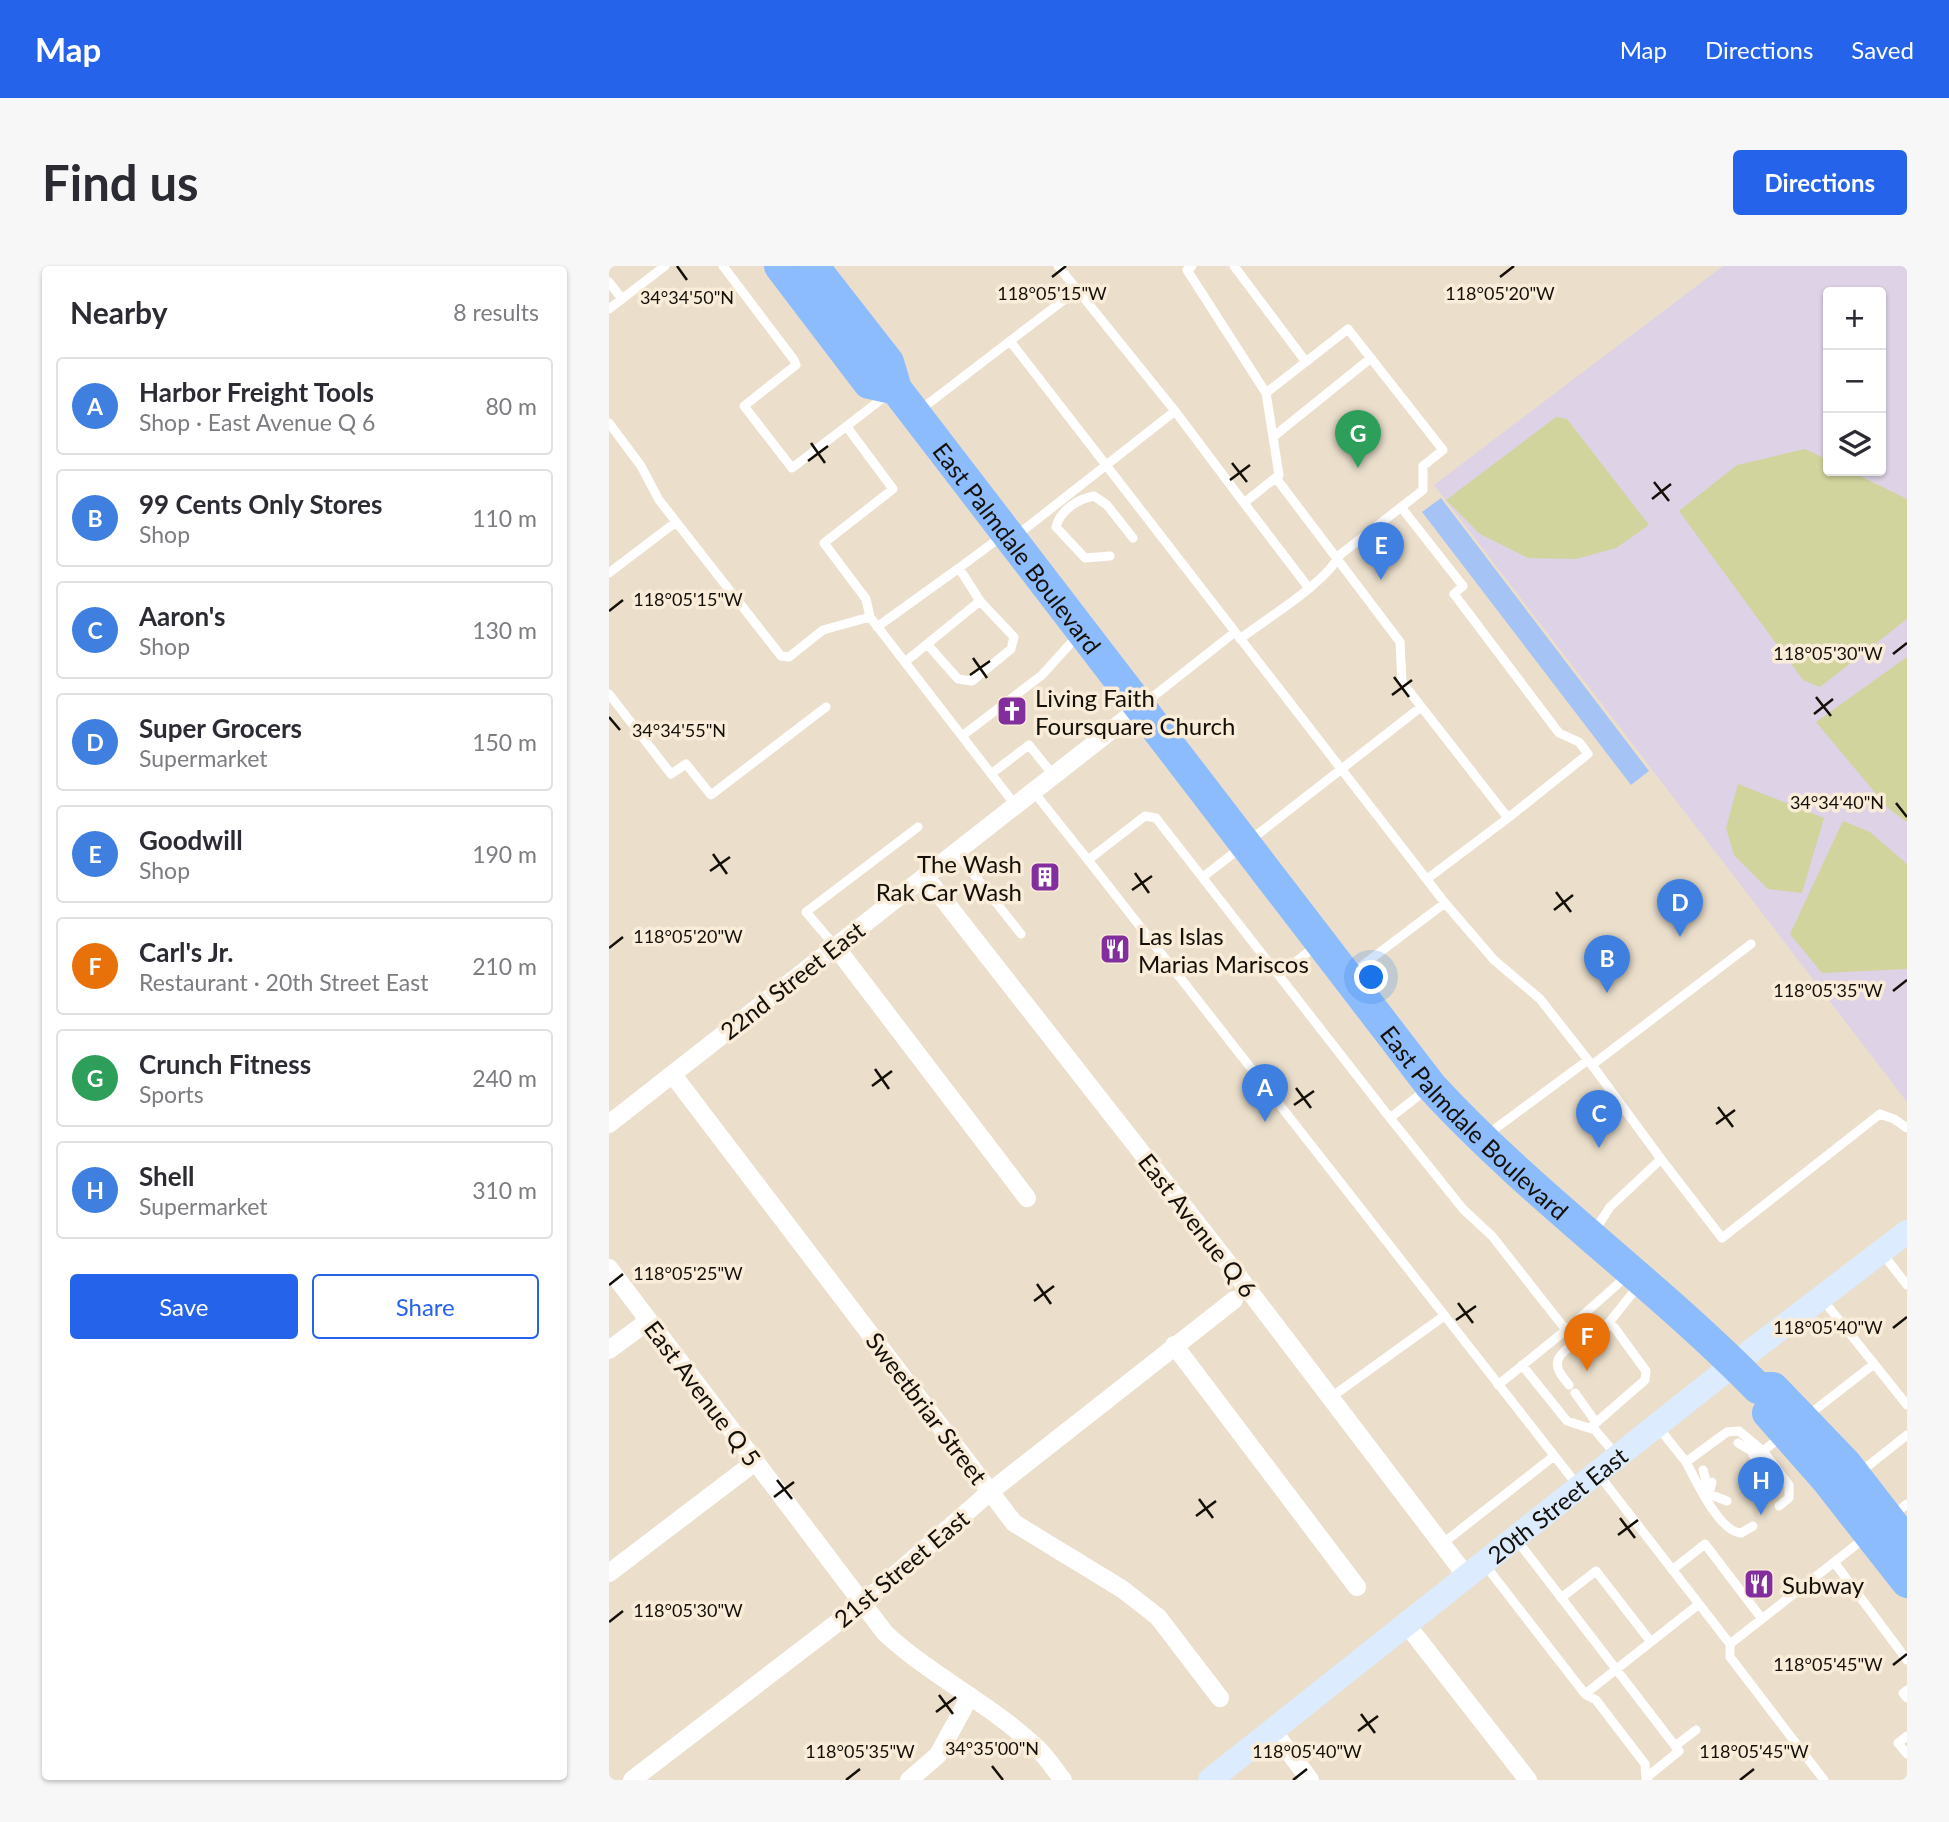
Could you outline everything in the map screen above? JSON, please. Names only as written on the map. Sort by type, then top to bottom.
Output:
[{"type":"highway","points":[[780,266],[869,383],[896,388]]},
{"type":"highway","name":"East Palmdale Boulevard","points":[[813,266],[888,362],[896,388],[1431,1086],[1482,1139],[1590,1237],[1638,1276],[1758,1388],[1757,1402],[1778,1440],[1893,1525]]},
{"type":"highway","name":"East Palmdale Boulevard","points":[[1778,1440],[1855,1476],[1893,1525],[1907,1582]]},
{"type":"highway","points":[[1893,1525],[1880,1536],[1907,1564]]},
{"type":"street","name":"22nd Street East","points":[[609,1124],[1141,707]]},
{"type":"street","name":"East Avenue Q 6","points":[[925,876],[1442,1544],[1476,1570]]},
{"type":"street","points":[[835,946],[1027,1198]]},
{"type":"street","name":"Sweetbriar Street","points":[[673,1075],[1014,1523],[1122,1589],[1158,1617],[1220,1698]]},
{"type":"street","name":"20th Street East","points":[[1210,1780],[1734,1364],[1907,1232]]},
{"type":"street","name":"East Avenue Q 5","points":[[609,1268],[885,1633],[910,1657],[970,1696],[1040,1750],[1059,1779]]},
{"type":"street","name":"21st Street East","points":[[632,1780],[863,1603],[991,1491],[1234,1300]]},
{"type":"street","points":[[609,1350],[648,1321]]},
{"type":"street","points":[[1174,1345],[1357,1587]]},
{"type":"street","points":[[609,1573],[755,1461]]},
{"type":"street","points":[[1407,1625],[1528,1780]]},
{"type":"street","points":[[909,1780],[938,1755],[970,1696]]},
{"type":"street","points":[[1273,1731],[1310,1780]]},
{"type":"lane","points":[[609,309],[665,266]]},
{"type":"lane","points":[[723,266],[796,365],[744,406],[792,468],[896,388]]},
{"type":"lane","points":[[1058,266],[1175,411],[1308,587]]},
{"type":"lane","points":[[1192,266],[1187,270],[1266,393],[1279,475],[1244,503]]},
{"type":"lane","points":[[1234,266],[1306,362]]},
{"type":"lane","points":[[609,282],[622,299]]},
{"type":"lane","points":[[916,414],[1077,290]]},
{"type":"lane","points":[[1141,707],[1332,568],[1337,560],[1423,490],[1423,466],[1443,450],[1349,329],[1266,393]]},
{"type":"lane","points":[[1010,341],[1445,903],[1494,960],[1540,999],[1722,1238],[1880,1114],[1907,1128]]},
{"type":"lane","points":[[1273,437],[1371,358]]},
{"type":"lane","points":[[877,627],[1107,466],[1175,411]]},
{"type":"lane","points":[[609,423],[676,522],[781,656],[789,657],[823,631],[870,617]]},
{"type":"lane","points":[[847,426],[893,489],[824,543],[866,599],[870,617],[877,627],[1016,806]]},
{"type":"lane","points":[[1276,478],[1400,642],[1402,682],[1507,818]]},
{"type":"lane","points":[[1109,556],[1085,558],[1074,550],[1056,527],[1059,516],[1083,498],[1094,496],[1107,505],[1133,538]]},
{"type":"lane","points":[[1401,507],[1463,586],[1454,594],[1559,733],[1579,742],[1588,754],[1427,880]]},
{"type":"lane","points":[[609,573],[676,522]]},
{"type":"lane","points":[[927,643],[958,679],[972,681],[1011,649],[1014,637],[981,601],[959,568]]},
{"type":"lane","points":[[905,662],[981,601]]},
{"type":"lane","points":[[962,736],[1042,675],[1082,630]]},
{"type":"lane","points":[[609,694],[671,774],[686,764],[711,795],[826,706]]},
{"type":"lane","points":[[1203,877],[1421,707]]},
{"type":"lane","points":[[991,774],[1029,745],[1054,776]]},
{"type":"lane","points":[[1033,791],[1554,1456],[1588,1481],[1672,1570],[1730,1644],[1730,1657],[1824,1780]]},
{"type":"lane","points":[[1088,860],[1145,817],[1156,818],[1463,1209],[1492,1236],[1566,1329]]},
{"type":"lane","points":[[835,946],[806,912],[918,827]]},
{"type":"lane","points":[[956,852],[1021,934]]},
{"type":"lane","points":[[1347,977],[1445,903]]},
{"type":"lane","points":[[1279,975],[1321,942]]},
{"type":"lane","points":[[1482,1139],[1751,944]]},
{"type":"lane","points":[[1390,1118],[1431,1086]]},
{"type":"lane","points":[[1590,1237],[1610,1207],[1661,1159]]},
{"type":"lane","points":[[1881,1252],[1907,1285]]},
{"type":"lane","points":[[1499,1385],[1566,1329],[1638,1276]]},
{"type":"lane","points":[[1607,1325],[1638,1276]]},
{"type":"lane","points":[[1821,1298],[1907,1405]]},
{"type":"lane","points":[[1330,1398],[1444,1316]]},
{"type":"lane","points":[[1522,1366],[1567,1421],[1592,1424],[1647,1376],[1639,1358],[1614,1327],[1597,1327],[1560,1355],[1557,1364],[1592,1424],[1618,1457]]},
{"type":"lane","points":[[1747,1454],[1778,1440],[1874,1364]]},
{"type":"lane","points":[[1657,1426],[1686,1462],[1730,1530],[1741,1533],[1753,1526]]},
{"type":"lane","points":[[1686,1462],[1727,1432],[1739,1431],[1778,1440]]},
{"type":"lane","points":[[1855,1476],[1907,1435]]},
{"type":"lane","points":[[1738,1443],[1778,1440]]},
{"type":"lane","points":[[1762,1474],[1778,1440]]},
{"type":"lane","points":[[1778,1440],[1791,1492],[1779,1506]]},
{"type":"lane","points":[[1442,1544],[1554,1456]]},
{"type":"lane","points":[[1703,1470],[1707,1495]]},
{"type":"lane","points":[[1707,1495],[1712,1482]]},
{"type":"lane","points":[[1707,1495],[1727,1501]]},
{"type":"lane","points":[[1730,1644],[1834,1562],[1893,1525]]},
{"type":"lane","points":[[1515,1539],[1679,1751],[1647,1779]]},
{"type":"lane","points":[[1672,1570],[1705,1544],[1762,1619]]},
{"type":"lane","points":[[1834,1562],[1907,1660]]},
{"type":"lane","points":[[1476,1570],[1585,1694],[1596,1700],[1645,1763],[1647,1779]]},
{"type":"lane","points":[[1561,1598],[1596,1571],[1651,1642]]},
{"type":"lane","points":[[1585,1694],[1699,1604]]},
{"type":"lane","points":[[1907,1690],[1903,1693],[1907,1698]]},
{"type":"lane","points":[[1675,1746],[1696,1730]]},
{"type":"lane","points":[[1907,1736],[1898,1743],[1907,1754]]},
{"type":"shaded area","points":[[1723,266],[1907,266],[1907,1102],[1434,485]]},
{"type":"green space","points":[[1556,417],[1567,419],[1649,525],[1616,548],[1576,559],[1528,558],[1480,534],[1446,500]]},
{"type":"green space","points":[[1805,449],[1823,458],[1823,476],[1860,476],[1907,499],[1907,619],[1820,687],[1803,680],[1679,511],[1737,465]]},
{"type":"green space","points":[[1907,657],[1907,822],[1888,808],[1816,722]]},
{"type":"green space","points":[[1738,784],[1824,818],[1802,893],[1768,889],[1734,855],[1726,828]]},
{"type":"green space","points":[[1843,821],[1870,832],[1907,864],[1907,969],[1822,973],[1790,934]]},
{"type":"water","points":[[1441,498],[1649,771],[1631,785],[1422,512]]},
{"type":"place","name":"Crunch Fitness","points":[[1358,468]]},
{"type":"place","name":"Goodwill","points":[[1381,580]]},
{"type":"place","name":"Living Faith Foursquare Church","points":[[1012,711]]},
{"type":"place","name":"The Wash Rak Car Wash","points":[[1045,877]]},
{"type":"place","name":"Super Grocers","points":[[1680,937]]},
{"type":"place","name":"Las Islas Marias Mariscos","points":[[1115,949]]},
{"type":"place","name":"99 Cents Only Stores","points":[[1607,993]]},
{"type":"place","name":"Harbor Freight Tools","points":[[1265,1122]]},
{"type":"place","name":"Aaron's","points":[[1599,1148]]},
{"type":"place","name":"Carl's Jr.","points":[[1587,1371]]},
{"type":"place","name":"Shell","points":[[1761,1515]]},
{"type":"place","name":"Subway","points":[[1759,1584]]}]
